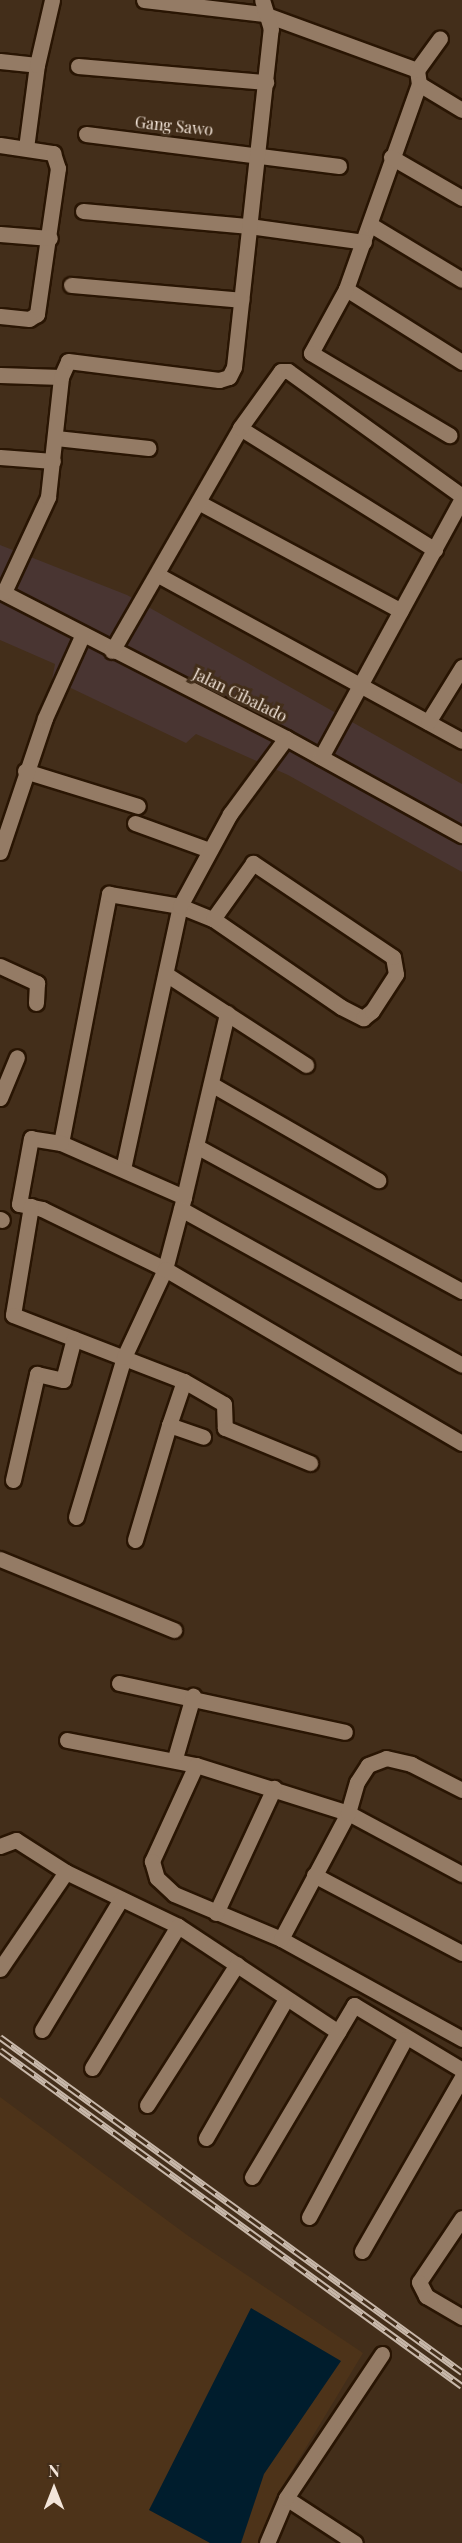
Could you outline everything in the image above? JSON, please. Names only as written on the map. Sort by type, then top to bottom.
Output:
[{"type":"street","points":[[26,148],[37,65],[52,0]]},
{"type":"street","points":[[144,0],[263,7],[418,77],[462,110]]},
{"type":"street","points":[[2,591],[48,497],[61,377],[68,361],[219,380],[229,377],[238,338],[271,29],[263,7]]},
{"type":"street","points":[[440,38],[418,77],[371,225],[346,289],[311,353],[449,435]]},
{"type":"street","points":[[0,61],[37,65]]},
{"type":"street","points":[[78,66],[266,82]]},
{"type":"street","name":"Gang Sawo","points":[[86,134],[257,153],[339,166]]},
{"type":"street","points":[[0,145],[53,153],[58,160],[50,238],[37,314],[29,319],[0,316]]},
{"type":"street","points":[[392,157],[462,198]]},
{"type":"street","points":[[84,212],[249,226],[364,242]]},
{"type":"street","points":[[371,225],[462,280]]},
{"type":"street","points":[[0,234],[50,238]]},
{"type":"street","points":[[71,285],[241,300]]},
{"type":"street","points":[[346,289],[462,362]]},
{"type":"street","points":[[112,651],[158,575],[240,428],[275,375],[288,371],[461,503],[321,757]]},
{"type":"street","points":[[0,375],[61,377]]},
{"type":"street","points":[[240,428],[435,550]]},
{"type":"street","points":[[56,438],[148,448]]},
{"type":"street","points":[[0,457],[53,461]]},
{"type":"street","points":[[198,502],[400,611]]},
{"type":"street","points":[[158,575],[360,683],[462,741]]},
{"type":"street","name":"Jalan Cibalado","points":[[2,591],[81,638],[112,651],[286,738],[462,835]]},
{"type":"street","points":[[0,852],[25,771],[81,638]]},
{"type":"street","points":[[428,722],[462,667]]},
{"type":"street","points":[[123,1169],[180,906],[209,850],[286,738]]},
{"type":"street","points":[[25,771],[138,806]]},
{"type":"street","points":[[135,823],[209,850]]},
{"type":"street","points":[[61,1143],[110,894],[180,906],[213,919],[341,1007],[363,1018],[372,1011],[396,974],[393,957],[253,863],[213,919]]},
{"type":"street","points":[[0,966],[36,983],[36,1003]]},
{"type":"street","points":[[166,974],[306,1065]]},
{"type":"street","points":[[76,1517],[124,1357],[165,1269],[183,1203],[227,1013]]},
{"type":"street","points":[[0,1098],[17,1057]]},
{"type":"street","points":[[211,1084],[378,1180]]},
{"type":"street","points":[[462,1365],[123,1169],[61,1143],[31,1138],[19,1204],[31,1206],[165,1269],[462,1443]]},
{"type":"street","points":[[196,1146],[462,1291]]},
{"type":"street","points":[[31,1206],[13,1315],[184,1381],[224,1404],[225,1428],[310,1463]]},
{"type":"street","points":[[13,1480],[37,1374],[63,1380],[74,1338]]},
{"type":"street","points":[[135,1540],[184,1381]]},
{"type":"street","points":[[169,1425],[203,1437]]},
{"type":"street","points":[[0,1558],[174,1630]]},
{"type":"street","points":[[119,1683],[193,1696],[345,1732]]},
{"type":"street","points":[[175,1758],[193,1696]]},
{"type":"street","points":[[67,1740],[175,1758],[348,1813],[462,1874]]},
{"type":"street","points":[[281,1940],[348,1813],[357,1782],[376,1759],[411,1764],[462,1790]]},
{"type":"street","points":[[196,1765],[152,1867],[157,1878],[174,1894],[281,1940],[462,2039]]},
{"type":"street","points":[[216,1913],[273,1788]]},
{"type":"street","points":[[0,1846],[16,1840],[66,1872],[178,1926],[338,2032]]},
{"type":"street","points":[[0,1969],[66,1872]]},
{"type":"street","points":[[314,1875],[462,1953]]},
{"type":"street","points":[[42,2030],[121,1899]]},
{"type":"street","points":[[92,2068],[178,1926]]},
{"type":"street","points":[[147,2105],[237,1964]]},
{"type":"street","points":[[252,2177],[354,2005],[359,1984]]},
{"type":"street","points":[[206,2139],[286,1999]]},
{"type":"street","points":[[354,2005],[405,2039],[462,2070]]},
{"type":"street","points":[[309,2217],[405,2039]]},
{"type":"street","points":[[362,2251],[462,2077]]},
{"type":"street","points":[[462,2218],[458,2235],[418,2282],[426,2296],[462,2317]]},
{"type":"street","points":[[267,2543],[286,2498],[382,2354]]},
{"type":"street","points":[[286,2498],[355,2543]]},
{"type":"shaded area","points":[[0,545],[127,595],[462,784],[462,872],[288,775],[196,734],[186,743],[52,679],[55,664],[0,640]]},
{"type":"shaded area","points":[[0,2097],[187,2235],[363,2353],[276,2497],[258,2543],[0,2543]]},
{"type":"water","points":[[251,2308],[341,2361],[264,2474],[241,2543],[210,2543],[149,2510]]},
{"type":"railway","points":[[0,2037],[462,2372]]},
{"type":"railway","points":[[0,2050],[462,2386]]}]
